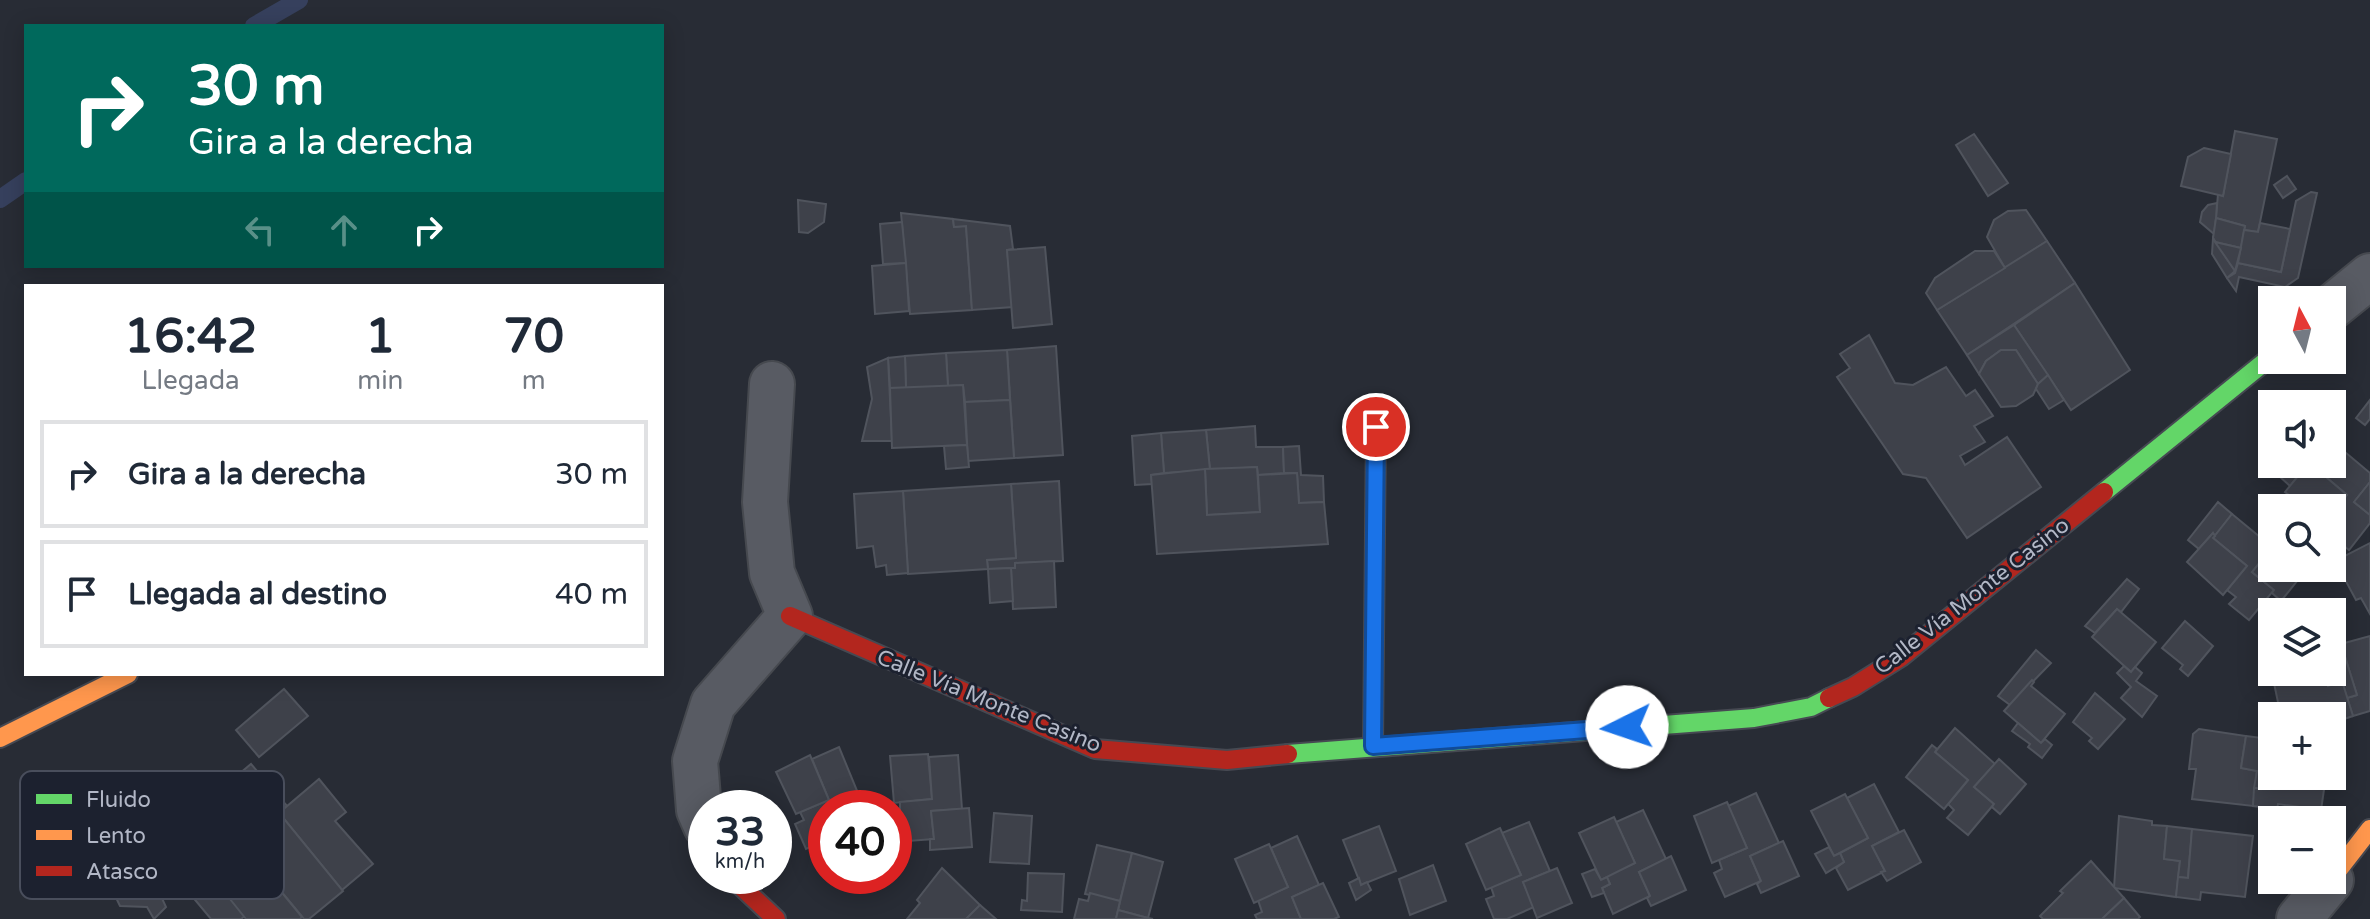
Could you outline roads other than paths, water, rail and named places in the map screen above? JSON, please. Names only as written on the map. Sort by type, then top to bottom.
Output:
[{"type":"street","points":[[2346,296],[2370,276]]},
{"type":"street","name":"Calle Vía Monte Casino","points":[[790,616],[1095,749],[1143,755],[1227,760],[1754,718],[1811,707],[1853,687],[1901,657],[2258,367]]},
{"type":"street","points":[[697,790],[695,761],[713,704],[790,616],[772,573],[765,502],[772,384]]},
{"type":"street","points":[[1373,746],[1376,427]]},
{"type":"street","points":[[0,738],[124,676]]},
{"type":"street","points":[[2346,860],[2370,829]]},
{"type":"street","points":[[749,894],[776,919]]},
{"type":"street","points":[[2299,919],[2319,894]]},
{"type":"waterway","points":[[257,24],[299,0]]},
{"type":"waterway","points":[[0,199],[24,182]]}]
